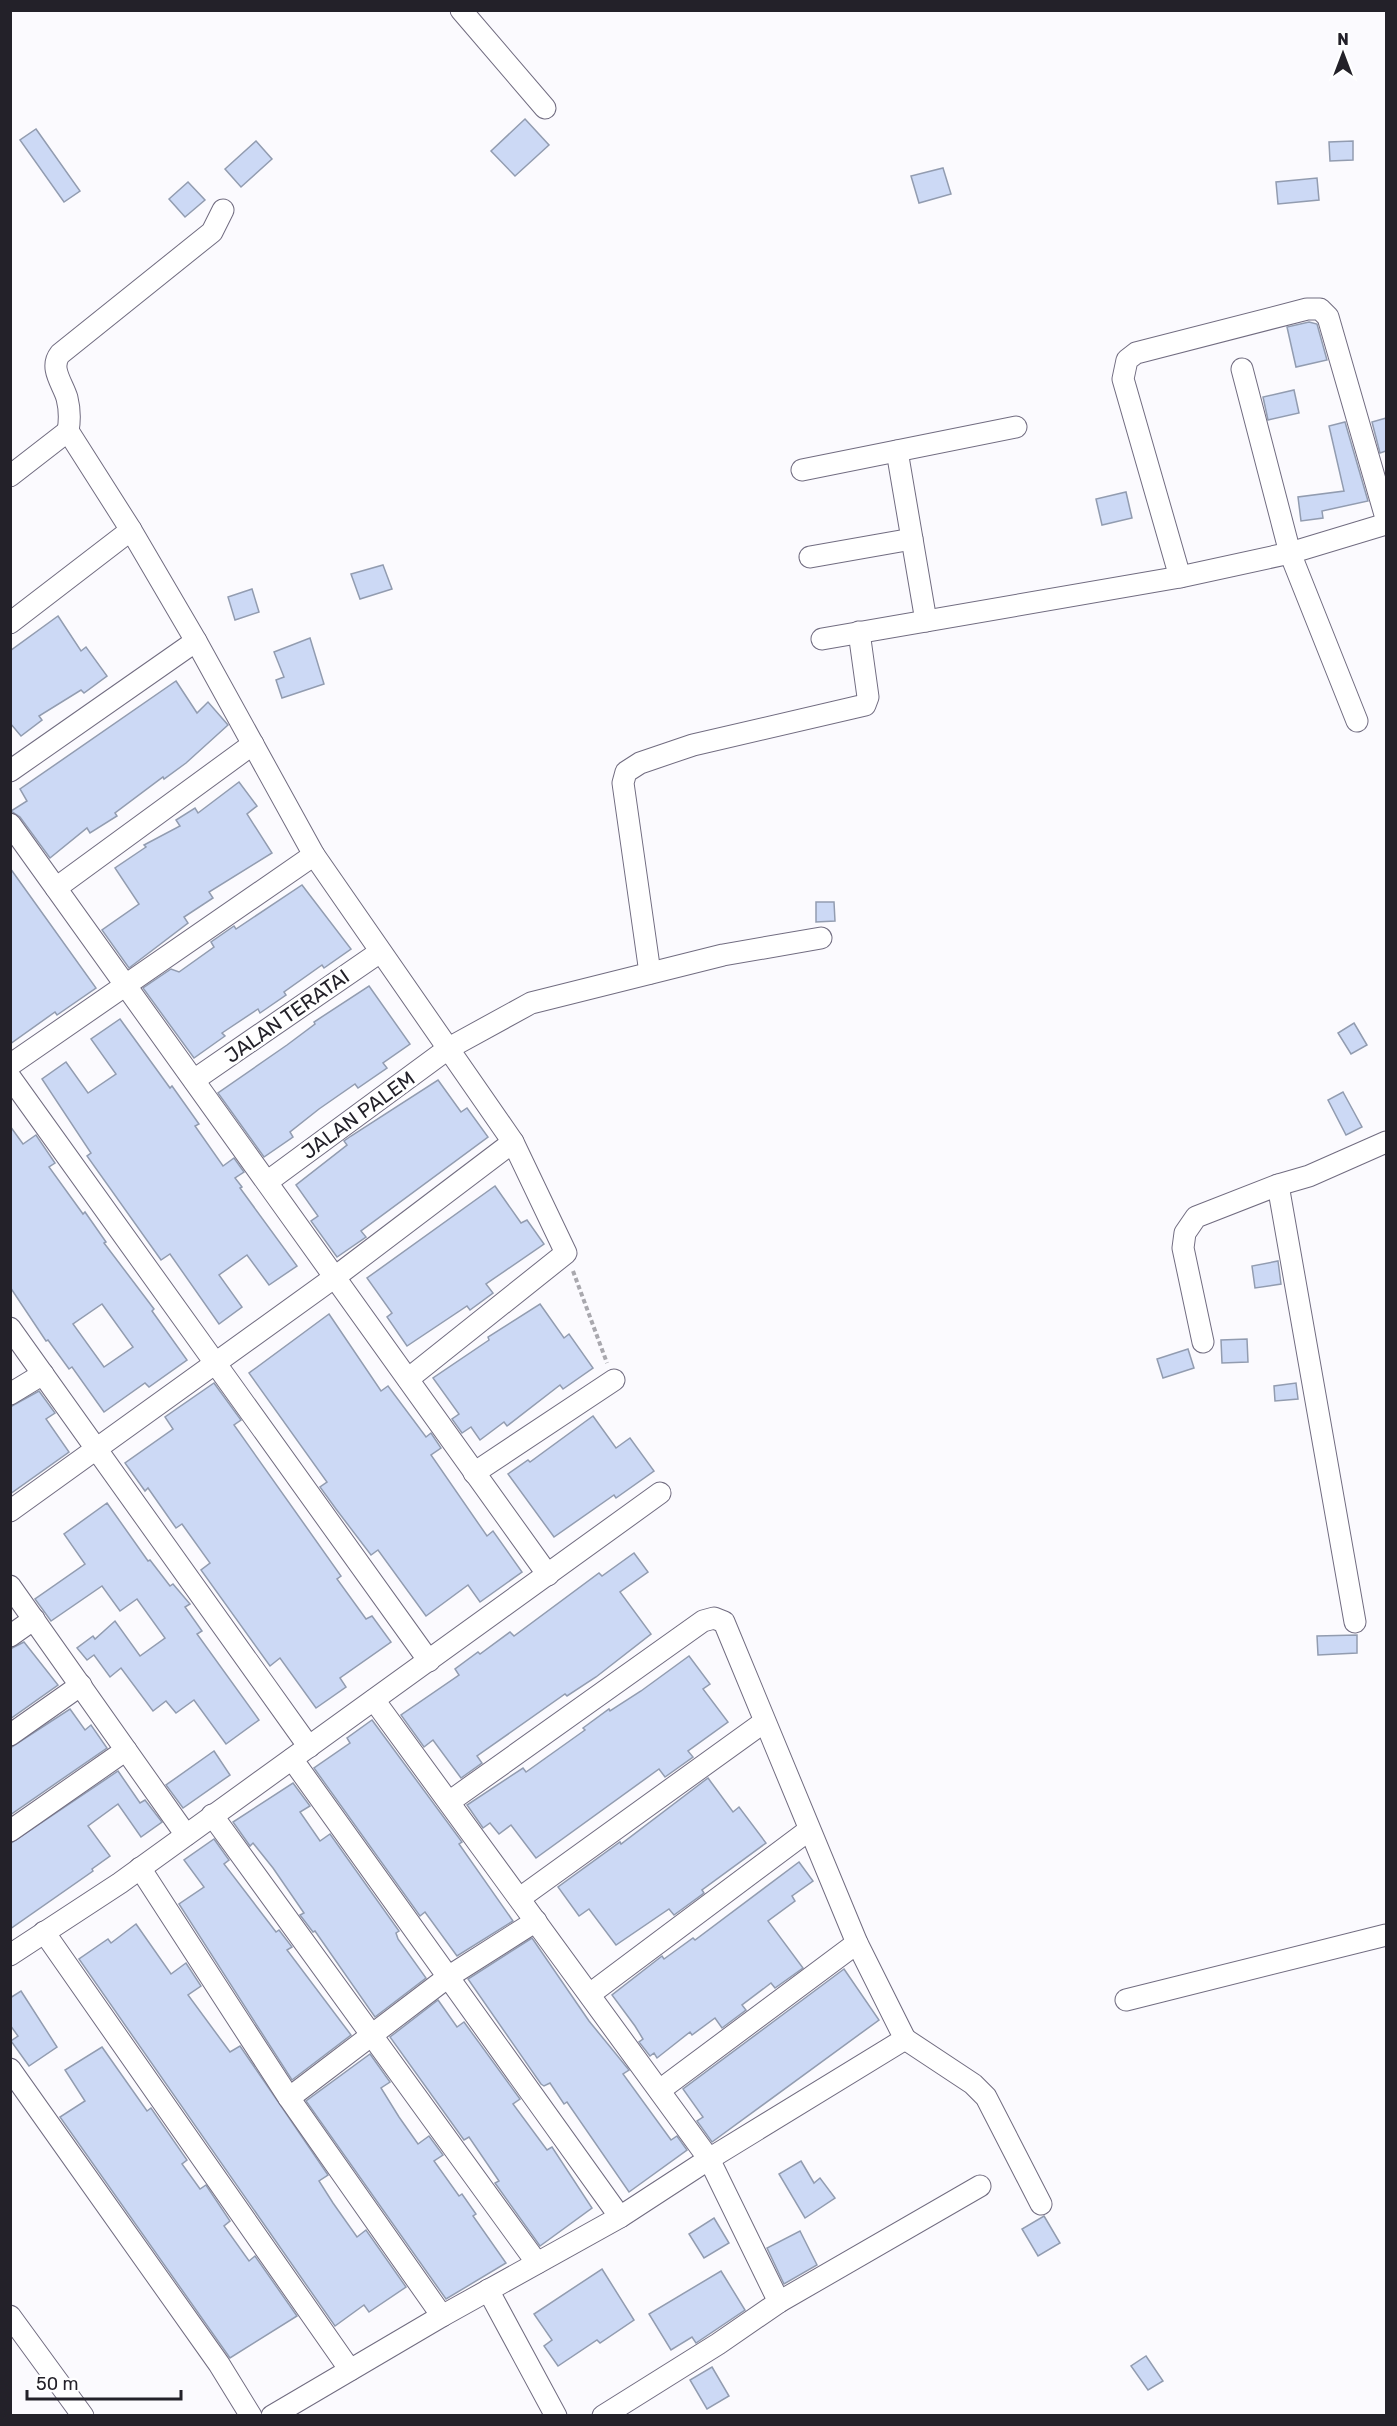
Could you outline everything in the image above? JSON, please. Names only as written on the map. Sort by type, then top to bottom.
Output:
[{"type":"street","points":[[461,10],[544,108]]},
{"type":"street","points":[[224,210],[212,232],[56,359],[56,370],[69,408],[68,431],[131,530],[196,641],[314,855],[513,1142],[566,1253],[408,1379]]},
{"type":"street","points":[[1180,577],[1123,379],[1127,360],[1136,353],[1307,309],[1320,309],[1328,317],[1386,518]]},
{"type":"street","points":[[1242,369],[1290,553],[1357,721]]},
{"type":"street","points":[[802,470],[1016,427]]},
{"type":"street","points":[[10,476],[68,431]]},
{"type":"street","points":[[897,451],[926,621]]},
{"type":"street","points":[[822,639],[1180,577],[1290,553],[1386,524]]},
{"type":"street","points":[[10,623],[131,530]]},
{"type":"street","points":[[810,557],[912,539]]},
{"type":"street","points":[[650,974],[622,783],[626,772],[640,763],[693,745],[865,705],[868,697],[859,632]]},
{"type":"street","points":[[10,771],[196,641]]},
{"type":"street","points":[[56,888],[253,744]]},
{"type":"street","points":[[10,824],[548,1575]]},
{"type":"street","points":[[10,1065],[127,987],[314,855]]},
{"type":"street","name":"JALAN PALEM","points":[[267,1182],[449,1048],[531,1003],[723,955],[821,938]]},
{"type":"street","name":"JALAN TERATAI","points":[[194,1080],[380,952]]},
{"type":"street","points":[[10,1077],[429,1661]]},
{"type":"street","points":[[10,1511],[335,1278],[513,1142]]},
{"type":"street","points":[[1203,1342],[1183,1248],[1185,1233],[1196,1217],[1278,1185],[1310,1176],[1386,1142]]},
{"type":"street","points":[[1278,1185],[1355,1622]]},
{"type":"street","points":[[10,1328],[97,1450],[448,1977],[620,2217]]},
{"type":"street","points":[[10,1394],[43,1374]]},
{"type":"street","points":[[474,1473],[614,1380]]},
{"type":"street","points":[[10,1955],[140,1868],[660,1493]]},
{"type":"street","points":[[10,1586],[186,1835]]},
{"type":"street","points":[[449,1802],[703,1621],[714,1618],[724,1622],[857,1943],[905,2039],[973,2084],[986,2097],[1041,2204]]},
{"type":"street","points":[[10,1636],[34,1619]]},
{"type":"street","points":[[10,1735],[81,1685]]},
{"type":"street","points":[[374,1700],[709,2159],[779,2302]]},
{"type":"street","points":[[520,1898],[764,1722]]},
{"type":"street","points":[[10,1831],[126,1750]]},
{"type":"street","points":[[212,1815],[537,2263]]},
{"type":"street","points":[[590,1994],[809,1830]]},
{"type":"street","points":[[140,1868],[289,2098],[441,2316]]},
{"type":"street","points":[[289,2098],[448,1977],[536,1921]]},
{"type":"street","points":[[45,1932],[350,2370]]},
{"type":"street","points":[[1126,2000],[1386,1935]]},
{"type":"street","points":[[660,2091],[857,1943]]},
{"type":"street","points":[[272,2415],[441,2316],[620,2217],[709,2159],[905,2039]]},
{"type":"street","points":[[10,2069],[219,2364],[251,2415]]},
{"type":"street","points":[[603,2415],[718,2344],[779,2302],[980,2186]]},
{"type":"street","points":[[488,2290],[555,2415]]},
{"type":"street","points":[[10,2316],[83,2415]]},
{"type":"path","points":[[566,1253],[614,1380]]},
{"type":"building","points":[[525,119],[549,145],[515,176],[491,151]]},
{"type":"building","points":[[36,129],[80,191],[64,202],[20,140]]},
{"type":"building","points":[[256,141],[272,159],[241,187],[225,169]]},
{"type":"building","points":[[1353,141],[1353,160],[1330,161],[1329,142]]},
{"type":"building","points":[[943,168],[951,194],[919,203],[911,176]]},
{"type":"building","points":[[1317,178],[1319,200],[1278,204],[1276,182]]},
{"type":"building","points":[[188,182],[205,200],[185,217],[169,199]]},
{"type":"building","points":[[1309,322],[1317,324],[1327,360],[1296,367],[1287,327]]},
{"type":"building","points":[[1294,390],[1299,413],[1268,420],[1263,397]]},
{"type":"building","points":[[1386,418],[1386,451],[1380,453],[1372,422]]},
{"type":"building","points":[[1345,422],[1368,501],[1322,511],[1323,518],[1301,521],[1298,497],[1344,491],[1329,426]]},
{"type":"building","points":[[1126,492],[1132,518],[1102,525],[1096,499]]},
{"type":"building","points":[[383,565],[392,589],[360,599],[351,574]]},
{"type":"building","points":[[252,589],[259,612],[235,620],[228,597]]},
{"type":"building","points":[[58,616],[81,651],[86,647],[107,676],[84,693],[81,690],[39,716],[42,720],[21,736],[10,723],[10,651]]},
{"type":"building","points":[[310,638],[324,684],[282,698],[276,680],[284,677],[274,652]]},
{"type":"building","points":[[176,681],[197,713],[208,702],[228,725],[186,763],[115,813],[117,816],[90,833],[87,828],[50,858],[20,817],[11,811],[27,801],[20,789]]},
{"type":"building","points":[[239,782],[257,806],[247,814],[272,853],[209,892],[213,898],[184,917],[188,923],[129,968],[102,930],[139,904],[115,868],[146,847],[144,845],[180,826],[176,820],[195,808],[198,813]]},
{"type":"building","points":[[10,868],[96,988],[57,1015],[55,1012],[10,1044]]},
{"type":"building","points":[[302,885],[351,949],[324,968],[322,965],[284,992],[286,995],[260,1013],[258,1009],[222,1033],[225,1036],[194,1058],[143,988],[171,969],[179,972],[214,947],[211,942],[234,926],[236,929]]},
{"type":"building","points":[[816,902],[834,902],[835,921],[816,922]]},
{"type":"building","points":[[369,986],[410,1044],[383,1063],[387,1068],[358,1088],[355,1084],[319,1109],[290,1132],[293,1137],[264,1157],[218,1093],[287,1045],[315,1024],[314,1022]]},
{"type":"building","points":[[120,1019],[199,1124],[195,1126],[223,1166],[234,1158],[244,1172],[235,1178],[242,1187],[240,1188],[297,1266],[269,1285],[247,1255],[219,1275],[242,1307],[219,1324],[170,1254],[161,1260],[87,1156],[91,1153],[42,1079],[66,1062],[88,1093],[116,1074],[91,1039]]},
{"type":"building","points":[[1354,1023],[1367,1045],[1351,1054],[1338,1033]]},
{"type":"building","points":[[438,1080],[461,1112],[467,1108],[488,1137],[361,1231],[366,1237],[337,1257],[311,1221],[318,1216],[296,1185],[347,1145],[344,1141]]},
{"type":"building","points":[[1343,1092],[1362,1127],[1346,1135],[1328,1100]]},
{"type":"building","points":[[10,1126],[23,1144],[36,1135],[55,1163],[49,1167],[83,1214],[85,1212],[106,1242],[104,1243],[154,1309],[152,1311],[187,1360],[149,1387],[145,1383],[104,1412],[72,1367],[69,1369],[48,1340],[46,1341],[10,1287]],"holes":[[[102,1304],[133,1347],[104,1367],[73,1324]]]},
{"type":"building","points":[[495,1186],[521,1223],[527,1220],[544,1244],[486,1284],[493,1293],[470,1310],[467,1306],[407,1346],[387,1317],[392,1313],[367,1278]]},
{"type":"building","points":[[1278,1261],[1281,1284],[1255,1288],[1252,1266]]},
{"type":"building","points":[[540,1304],[564,1338],[569,1334],[593,1368],[563,1389],[560,1385],[507,1426],[504,1422],[480,1440],[471,1427],[462,1433],[452,1419],[459,1414],[433,1378],[489,1340],[488,1337]]},
{"type":"building","points":[[329,1314],[381,1391],[388,1386],[426,1437],[431,1433],[441,1448],[431,1455],[487,1536],[493,1531],[522,1572],[480,1602],[468,1585],[426,1616],[378,1550],[371,1555],[336,1509],[320,1487],[327,1482],[249,1373]]},
{"type":"building","points":[[1247,1339],[1248,1362],[1222,1363],[1221,1340]]},
{"type":"building","points":[[1188,1349],[1194,1368],[1163,1378],[1157,1359]]},
{"type":"building","points":[[214,1383],[241,1420],[234,1425],[341,1576],[337,1579],[366,1619],[372,1616],[391,1642],[340,1678],[346,1687],[316,1708],[280,1658],[270,1666],[201,1570],[210,1563],[182,1524],[176,1528],[148,1488],[145,1491],[125,1463],[173,1429],[165,1417]]},
{"type":"building","points":[[1296,1383],[1298,1399],[1275,1401],[1274,1386]]},
{"type":"building","points":[[39,1391],[55,1413],[46,1419],[69,1452],[10,1494],[10,1407]]},
{"type":"building","points":[[593,1416],[616,1448],[630,1438],[654,1471],[616,1498],[614,1495],[554,1537],[508,1474],[528,1460],[530,1462]]},
{"type":"building","points":[[107,1503],[148,1561],[150,1560],[170,1586],[173,1584],[190,1604],[185,1607],[202,1631],[197,1634],[259,1720],[226,1744],[194,1700],[176,1713],[166,1701],[153,1711],[121,1668],[110,1677],[94,1655],[87,1660],[77,1648],[93,1636],[95,1639],[115,1621],[140,1656],[165,1638],[137,1599],[120,1611],[102,1586],[51,1621],[35,1599],[85,1564],[64,1534]]},
{"type":"building","points":[[634,1553],[648,1572],[620,1592],[651,1634],[596,1677],[567,1696],[565,1694],[477,1756],[482,1763],[461,1778],[433,1740],[424,1747],[401,1715],[459,1675],[455,1669],[478,1652],[480,1654],[510,1632],[514,1636],[599,1573],[602,1576]]},
{"type":"building","points":[[1357,1635],[1357,1653],[1318,1655],[1317,1636]]},
{"type":"building","points":[[24,1642],[58,1685],[10,1719],[10,1649]]},
{"type":"building","points":[[689,1656],[710,1684],[703,1689],[728,1722],[688,1751],[693,1757],[665,1777],[659,1769],[536,1858],[511,1825],[499,1834],[490,1823],[483,1828],[467,1805],[523,1768],[526,1772],[585,1730],[583,1728],[609,1709],[610,1711],[641,1691]]},
{"type":"building","points":[[70,1709],[85,1730],[91,1725],[107,1748],[10,1815],[10,1748]]},
{"type":"building","points":[[372,1720],[462,1842],[459,1844],[513,1921],[457,1956],[425,1912],[420,1916],[314,1768],[350,1743],[347,1738]]},
{"type":"building","points":[[214,1751],[230,1775],[183,1808],[166,1785]]},
{"type":"building","points":[[118,1771],[140,1803],[145,1800],[162,1822],[141,1837],[118,1804],[88,1826],[110,1856],[92,1869],[93,1871],[10,1929],[10,1844]]},
{"type":"building","points":[[708,1778],[733,1812],[739,1807],[766,1843],[702,1890],[704,1893],[674,1915],[669,1909],[616,1945],[589,1909],[579,1916],[558,1887],[620,1842],[621,1844]]},
{"type":"building","points":[[293,1783],[310,1806],[300,1812],[320,1841],[330,1834],[399,1931],[396,1933],[398,1939],[426,1978],[375,2017],[315,1931],[313,1932],[300,1915],[304,1913],[273,1868],[253,1843],[250,1846],[233,1822]]},
{"type":"building","points":[[214,1839],[229,1860],[224,1864],[276,1932],[279,1930],[292,1947],[287,1950],[351,2035],[292,2080],[179,1904],[204,1887],[184,1860]]},
{"type":"building","points":[[799,1862],[813,1881],[792,1896],[795,1901],[768,1921],[803,1968],[775,1988],[771,1983],[742,2005],[746,2010],[722,2028],[715,2018],[692,2035],[690,2032],[657,2058],[654,2053],[650,2056],[639,2042],[643,2039],[635,2026],[612,1995],[662,1956],[664,1959],[693,1938],[695,1940]]},
{"type":"building","points":[[136,1924],[171,1974],[186,1963],[201,1986],[188,1995],[230,2052],[240,2046],[328,2175],[319,2181],[333,2203],[357,2237],[366,2230],[406,2287],[369,2312],[364,2305],[335,2326],[79,1959],[108,1939],[111,1943]]},
{"type":"building","points":[[532,1938],[589,2021],[629,2070],[623,2074],[671,2140],[677,2136],[687,2150],[629,2192],[567,2102],[564,2104],[550,2083],[544,2086],[541,2084],[468,1979]]},
{"type":"building","points":[[844,1969],[879,2020],[712,2142],[697,2121],[703,2117],[683,2089]]},
{"type":"building","points":[[21,1991],[57,2047],[29,2066],[11,2041],[18,2036],[10,2025],[10,1998]]},
{"type":"building","points":[[438,2000],[457,2027],[464,2022],[520,2099],[513,2104],[547,2150],[552,2147],[592,2208],[540,2246],[495,2183],[499,2181],[469,2137],[464,2140],[390,2037]]},
{"type":"building","points":[[102,2047],[147,2111],[151,2108],[187,2160],[182,2164],[200,2189],[206,2185],[230,2221],[224,2226],[249,2261],[255,2256],[297,2316],[230,2358],[60,2117],[85,2101],[65,2070]]},
{"type":"building","points":[[370,2054],[390,2082],[381,2088],[399,2117],[418,2144],[429,2136],[443,2155],[434,2161],[459,2196],[462,2194],[476,2214],[473,2216],[506,2263],[446,2299],[306,2101]]},
{"type":"building","points":[[801,2161],[814,2183],[820,2178],[835,2198],[805,2218],[779,2174]]},
{"type":"building","points":[[1044,2216],[1060,2243],[1038,2256],[1022,2229]]},
{"type":"building","points":[[714,2218],[729,2243],[704,2258],[689,2234]]},
{"type":"building","points":[[800,2231],[817,2265],[784,2284],[767,2248]]},
{"type":"building","points":[[602,2269],[634,2320],[600,2343],[597,2340],[558,2366],[544,2346],[552,2340],[534,2314]]},
{"type":"building","points":[[721,2271],[745,2310],[696,2343],[692,2337],[671,2350],[649,2314]]},
{"type":"building","points":[[1146,2356],[1163,2381],[1148,2390],[1131,2366]]},
{"type":"building","points":[[712,2367],[729,2396],[707,2409],[690,2380]]}]
